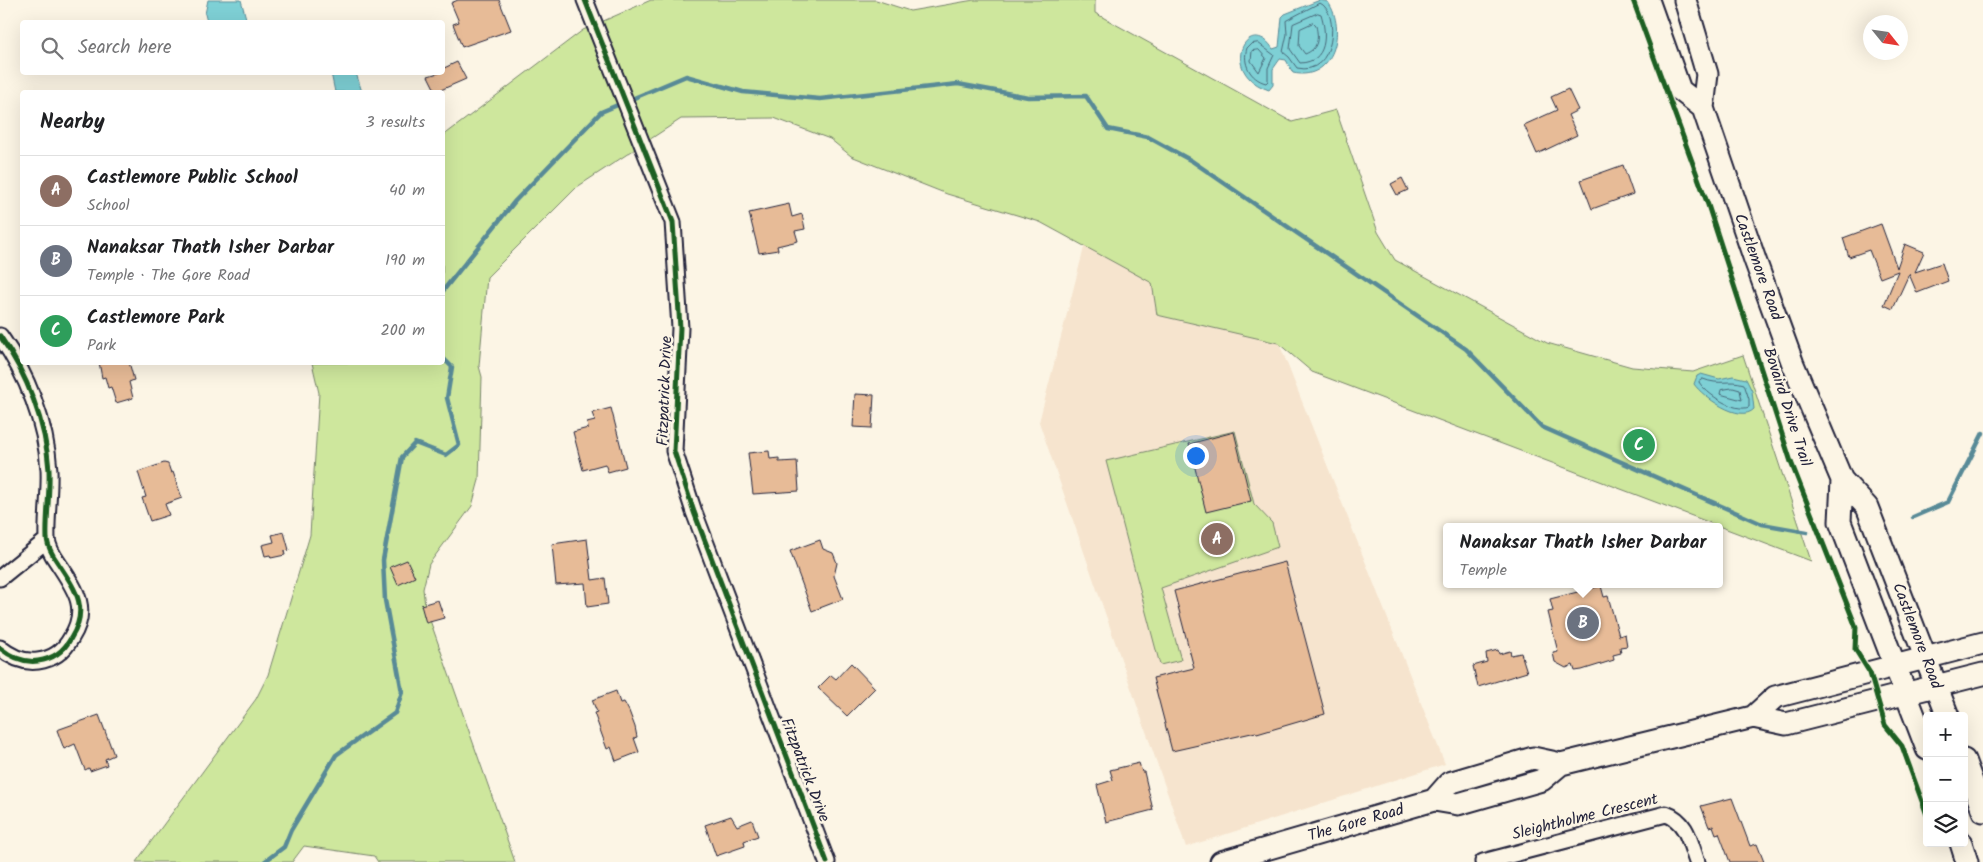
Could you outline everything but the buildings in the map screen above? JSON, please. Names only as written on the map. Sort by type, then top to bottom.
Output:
[{"type":"main road","points":[[1648,0],[1680,90],[1703,108]]},
{"type":"main road","name":"Castlemore Road","points":[[1685,0],[1707,74],[1703,108],[1783,337],[1842,480],[1867,507],[1946,712]]},
{"type":"main road","name":"Castlemore Road","points":[[1842,480],[1840,522],[1923,739]]},
{"type":"main road","name":"The Gore Road","points":[[1753,717],[1775,697],[1983,643]]},
{"type":"main road","name":"The Gore Road","points":[[1221,862],[1434,800],[1458,804],[1542,780],[1562,764],[1753,717],[1786,724],[1983,674]]},
{"type":"main road","points":[[1968,771],[1983,811]]},
{"type":"main road","points":[[1962,847],[1967,862]]},
{"type":"street","name":"Fitzpatrick Drive","points":[[585,0],[673,222],[680,328],[674,451],[694,512],[827,862]]},
{"type":"street","points":[[0,336],[20,368],[43,434],[48,468],[47,540],[52,553],[81,605],[80,619],[74,634],[66,647],[52,657],[37,661],[22,660],[0,648]]},
{"type":"street","points":[[0,578],[47,540]]},
{"type":"street","name":"Sleightholme Crescent","points":[[1483,862],[1666,814],[1680,820],[1684,826],[1697,862]]},
{"type":"shaded area","points":[[1086,240],[1151,272],[1157,315],[1279,343],[1445,764],[1186,847],[1039,422]]},
{"type":"green space","points":[[651,0],[876,0],[910,11],[974,0],[1095,0],[1095,13],[1292,122],[1336,110],[1378,232],[1395,260],[1547,343],[1632,367],[1693,372],[1743,355],[1811,561],[1723,528],[1723,523],[1711,523],[1312,372],[1278,343],[1157,315],[1152,283],[1040,222],[947,194],[851,156],[830,139],[774,118],[681,119],[577,187],[487,277],[479,366],[482,377],[479,480],[472,506],[429,564],[423,589],[425,606],[515,862],[378,862],[374,856],[304,846],[292,862],[136,862],[256,699],[268,675],[310,535],[319,393],[312,365],[445,365],[445,134],[583,30]]},
{"type":"green space","points":[[1235,431],[1254,504],[1272,523],[1278,547],[1161,588],[1181,660],[1160,665],[1106,461]]},
{"type":"water","points":[[208,0],[241,0],[246,20],[206,20],[205,14]]},
{"type":"water","points":[[1320,0],[1328,2],[1334,13],[1336,26],[1336,39],[1333,51],[1327,62],[1318,70],[1307,74],[1293,73],[1286,60],[1280,59],[1273,69],[1273,85],[1269,90],[1255,83],[1246,74],[1241,63],[1241,53],[1244,45],[1249,39],[1256,37],[1265,40],[1273,49],[1279,47],[1282,17],[1285,14]]},
{"type":"water","points":[[331,75],[357,75],[361,90],[335,90]]},
{"type":"water","points":[[1701,374],[1719,379],[1733,376],[1746,379],[1752,391],[1754,409],[1748,413],[1740,413],[1722,407],[1705,395],[1694,384],[1697,376]]},
{"type":"waterway","points":[[445,288],[515,201],[601,112],[686,76],[743,92],[820,99],[958,84],[1028,97],[1086,96],[1108,129],[1148,137],[1192,161],[1466,349],[1542,427],[1762,524],[1807,532]]},
{"type":"waterway","points":[[264,862],[284,847],[291,830],[336,755],[395,713],[402,692],[385,600],[383,560],[402,457],[415,443],[446,455],[459,445],[447,398],[452,367],[445,360]]},
{"type":"waterway","points":[[1913,517],[1948,502],[1983,433]]},
{"type":"cycle path","points":[[585,0],[673,222],[680,328],[674,451],[694,512],[827,862]]},
{"type":"cycle path","name":"Bovaird Drive Trail","points":[[1633,0],[1708,205],[1791,462],[1856,627],[1855,649],[1870,673],[1885,725],[1902,746],[1923,804]]},
{"type":"cycle path","points":[[0,336],[19,366],[34,400],[44,435],[49,470],[48,542],[53,554],[75,590],[80,608],[77,627],[71,638],[65,647],[53,656],[43,660],[28,661],[13,656],[0,648]]},
{"type":"place","name":"Castlemore Park","points":[[1639,445]]},
{"type":"place","name":"Castlemore Public School","points":[[1217,539]]},
{"type":"place","name":"Nanaksar Thath Isher Darbar","points":[[1583,623]]}]
